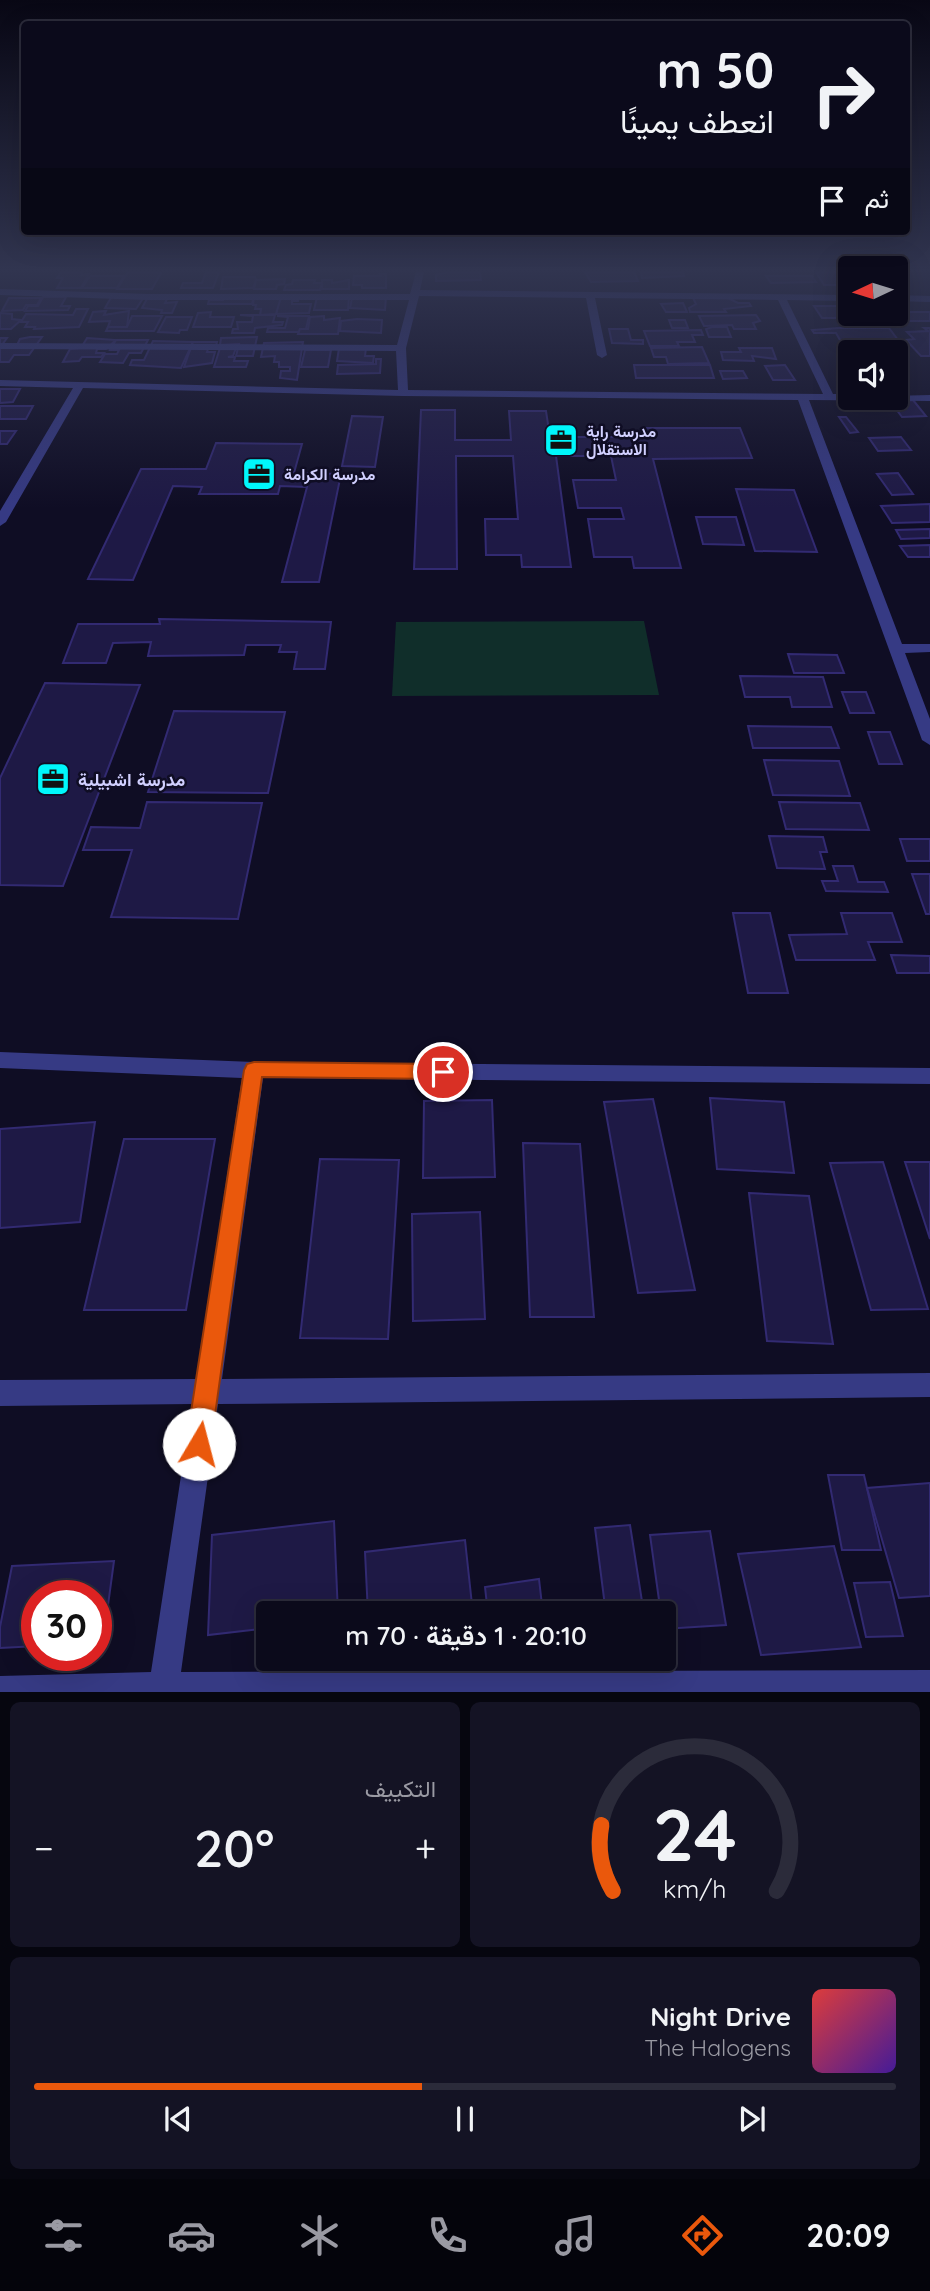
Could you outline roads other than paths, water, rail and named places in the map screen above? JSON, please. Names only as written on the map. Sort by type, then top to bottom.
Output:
[{"type":"street","points":[[401,351],[403,393]]},
{"type":"street","points":[[601,351],[602,355]]},
{"type":"street","points":[[807,351],[830,398]]},
{"type":"street","points":[[0,383],[403,393],[930,398]]},
{"type":"street","points":[[0,522],[79,386]]},
{"type":"street","points":[[803,398],[930,740]]},
{"type":"street","points":[[895,649],[930,648]]},
{"type":"street","points":[[0,1060],[254,1070],[930,1076]]},
{"type":"street","points":[[163,1690],[254,1070]]},
{"type":"street","points":[[0,1393],[930,1385]]},
{"type":"street","points":[[0,1691],[930,1685]]},
{"type":"place","name":"مدرسة راية الاستقلال","points":[[561,440]]},
{"type":"place","name":"مدرسة الكرامة","points":[[259,474]]},
{"type":"place","name":"مدرسة اشبيلية","points":[[53,779]]}]
